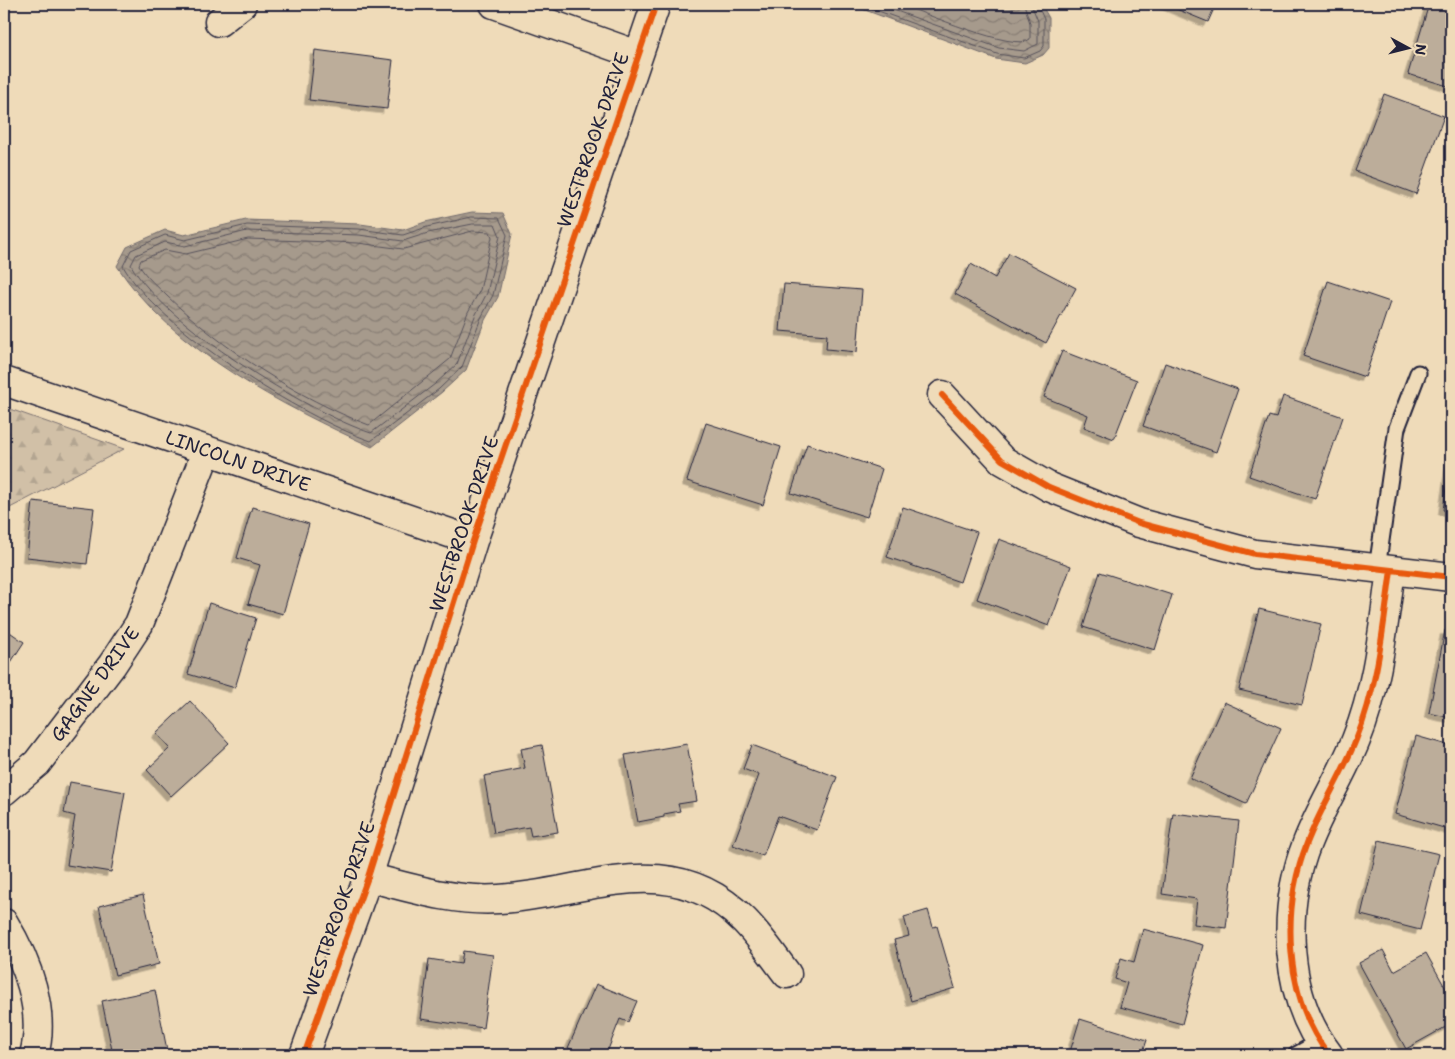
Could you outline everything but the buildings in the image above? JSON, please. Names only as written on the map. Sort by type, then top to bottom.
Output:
[{"type":"street","points":[[219,22],[242,4]]},
{"type":"street","points":[[494,4],[638,55]]},
{"type":"street","name":"WESTBROOK DRIVE","points":[[304,1055],[368,877],[473,541],[656,4]]},
{"type":"street","name":"LINCOLN DRIVE","points":[[4,381],[473,541]]},
{"type":"street","points":[[942,395],[1002,460],[1049,487],[1130,520],[1254,554],[1451,577]]},
{"type":"street","name":"GAGNE DRIVE","points":[[4,791],[37,763],[112,665],[139,624],[207,450]]},
{"type":"street","points":[[1315,1051],[1295,978],[1291,940],[1293,893],[1307,843],[1356,741],[1374,688],[1384,570]]},
{"type":"street","points":[[368,877],[451,897],[471,899],[528,897],[636,878],[672,880],[702,891],[727,906],[756,934],[787,974]]},
{"type":"street","points":[[4,923],[23,961],[33,987],[37,1026],[34,1055]]},
{"type":"lane","points":[[1384,570],[1397,428],[1418,373]]},
{"type":"green space","points":[[4,407],[124,449],[4,511]]},
{"type":"water","points":[[849,4],[1041,4],[1049,18],[1049,48],[1043,55],[1025,63],[996,59]]},
{"type":"water","points":[[472,212],[503,213],[512,234],[498,297],[485,320],[466,370],[442,392],[372,447],[267,394],[232,373],[198,349],[168,324],[140,296],[117,266],[127,247],[165,230],[184,235],[246,220],[360,224],[403,230],[425,222]]},
{"type":"cycle path","points":[[304,1055],[368,877],[473,541],[656,4]]},
{"type":"cycle path","points":[[942,395],[1002,460],[1049,487],[1139,523],[1255,554],[1451,577]]},
{"type":"cycle path","points":[[1329,1055],[1314,1032],[1303,1007],[1295,980],[1291,952],[1293,896],[1307,843],[1356,740],[1370,699],[1379,656],[1391,570]]}]
